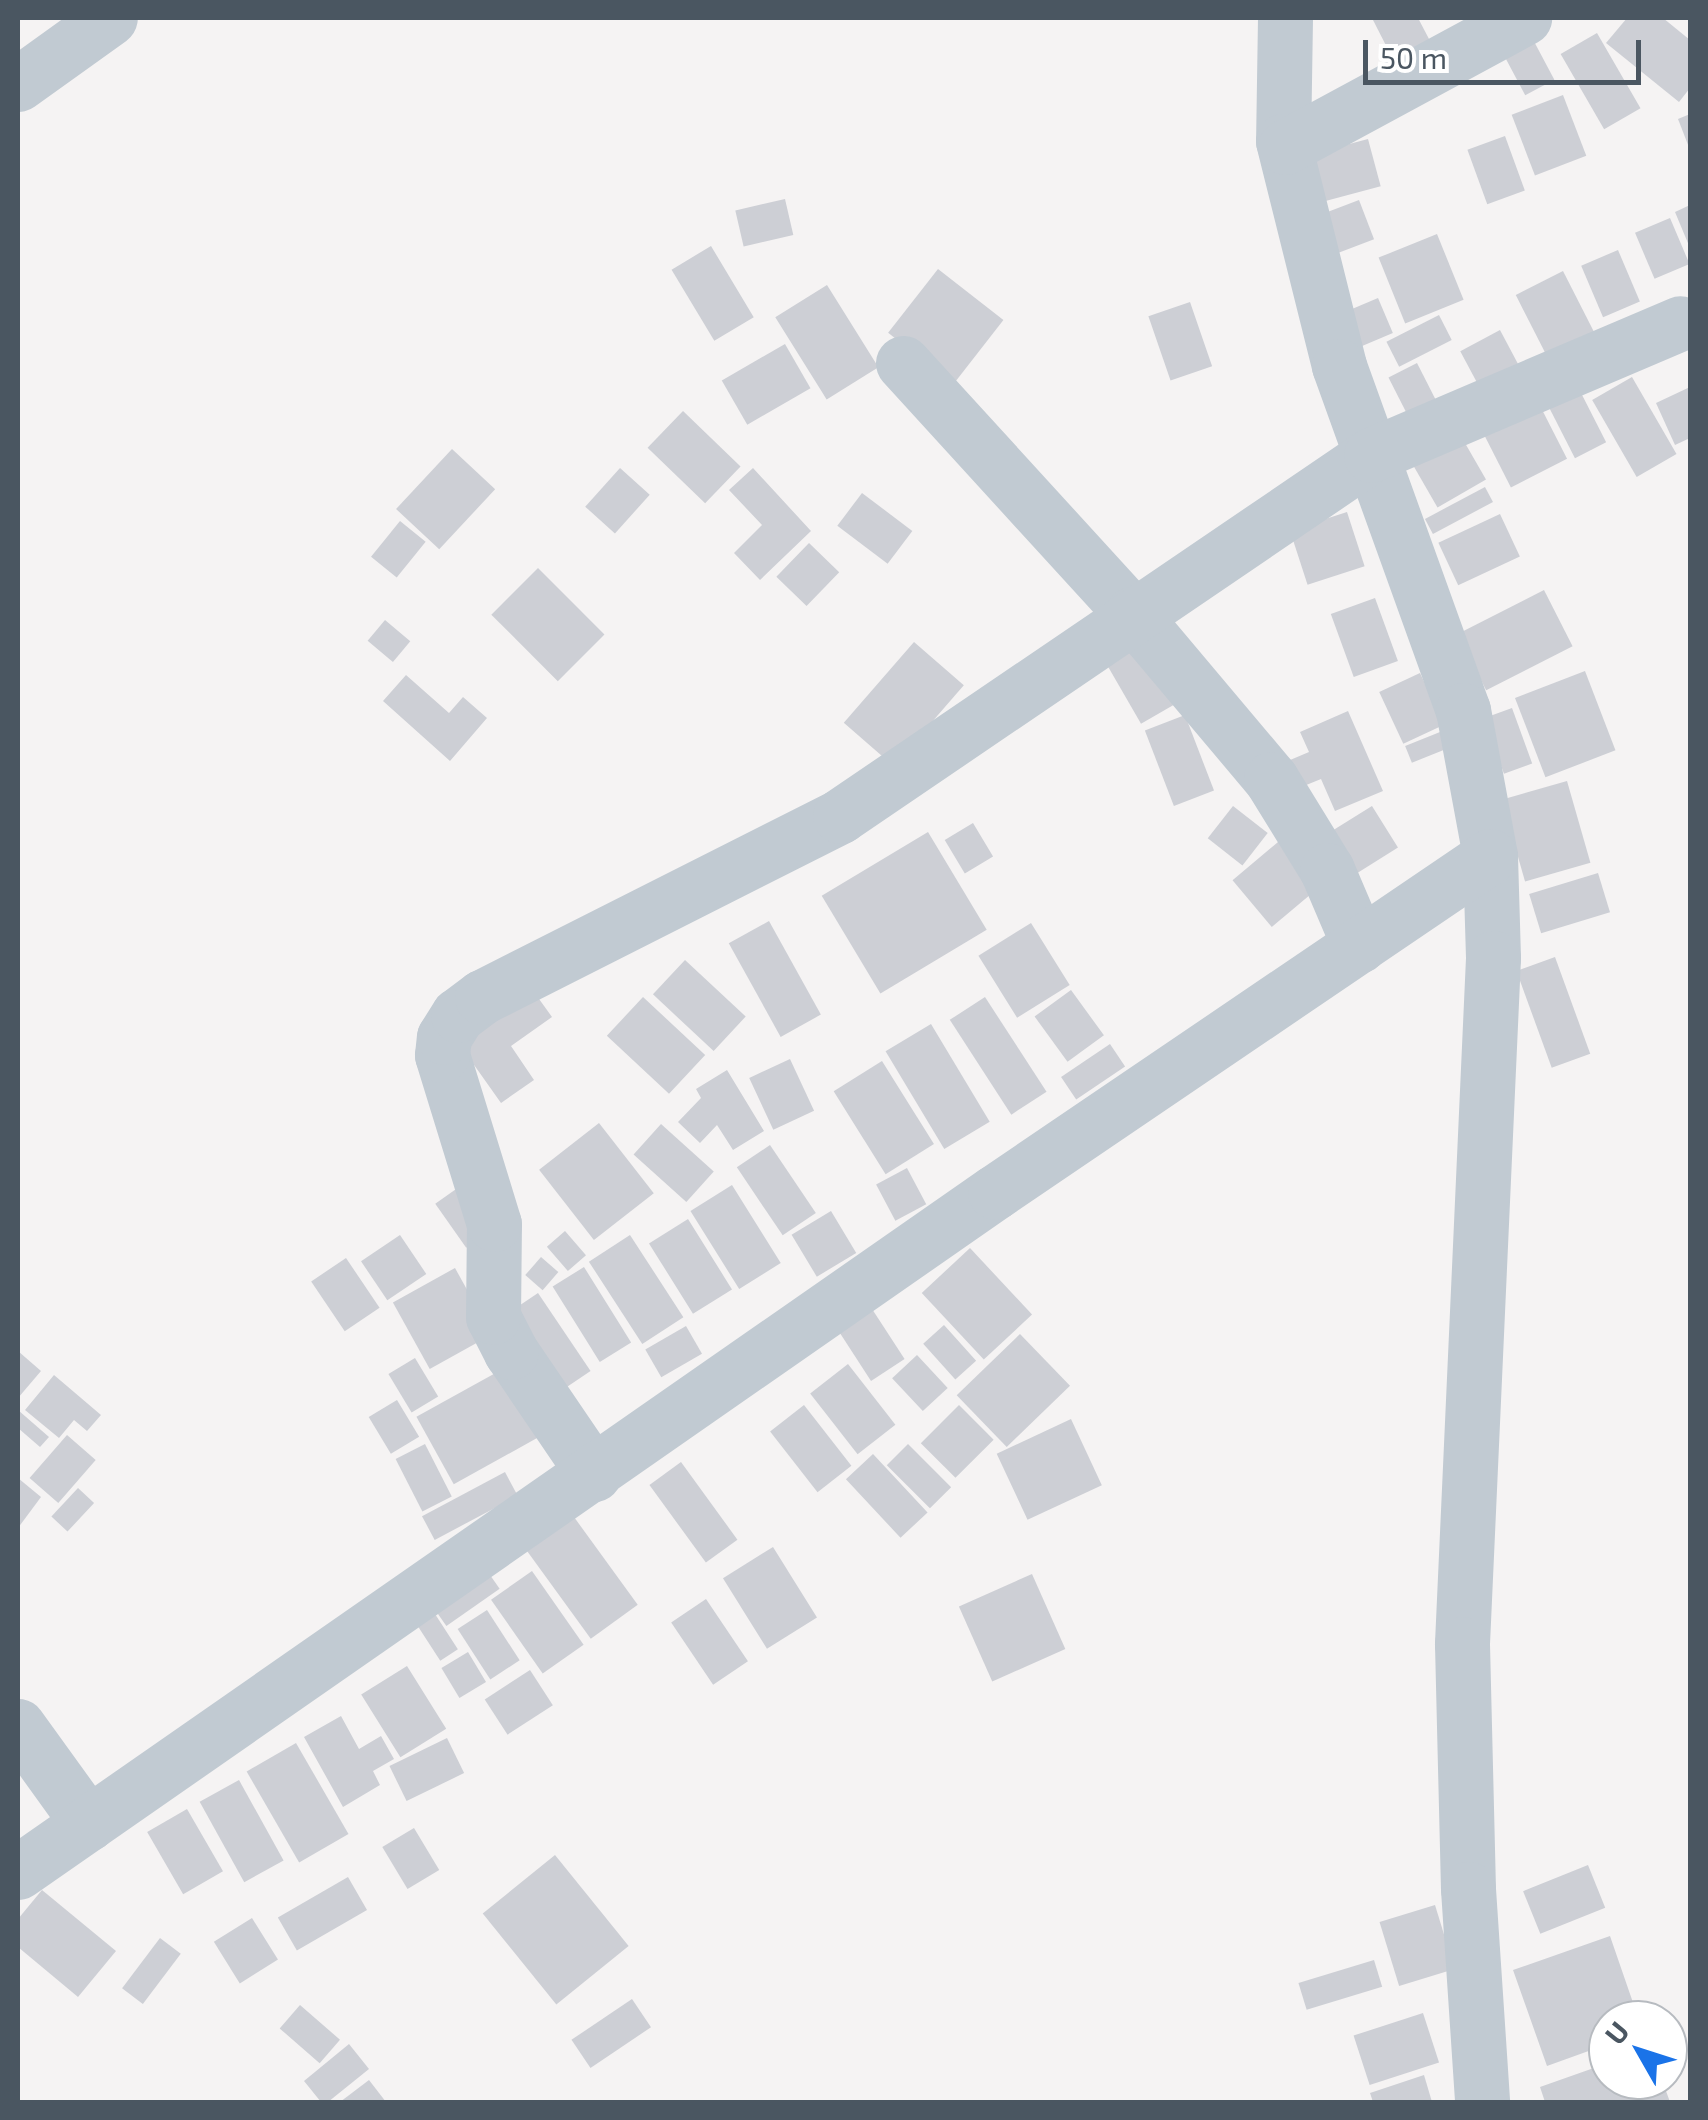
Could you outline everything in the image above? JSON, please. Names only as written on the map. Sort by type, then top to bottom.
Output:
[{"type":"street","points":[[18,84],[110,18]]},
{"type":"street","points":[[1285,18],[1285,146],[1339,366],[1463,710],[1490,856],[1493,958],[1462,1644],[1468,1889],[1482,2102]]},
{"type":"street","points":[[1285,146],[1524,18]]},
{"type":"street","points":[[594,1474],[511,1352],[493,1317],[494,1224],[442,1055],[444,1036],[458,1016],[482,997],[840,816],[1371,454],[1680,323]]},
{"type":"street","points":[[903,364],[1132,614],[1271,779],[1327,870],[1359,945]]},
{"type":"street","points":[[18,1872],[995,1192],[1490,856]]},
{"type":"street","points":[[18,1726],[88,1823]]},
{"type":"building","points":[[1372,18],[1418,18],[1439,58],[1402,77]]},
{"type":"building","points":[[1627,18],[1663,18],[1690,40],[1690,88],[1679,102],[1606,43]]},
{"type":"building","points":[[1529,32],[1554,80],[1525,95],[1500,47]]},
{"type":"building","points":[[1597,33],[1640,108],[1604,129],[1561,54]]},
{"type":"building","points":[[1563,95],[1586,156],[1535,175],[1512,115]]},
{"type":"building","points":[[1690,114],[1690,150],[1678,119]]},
{"type":"building","points":[[1505,136],[1525,191],[1487,204],[1467,150]]},
{"type":"building","points":[[1368,139],[1381,186],[1323,202],[1310,155]]},
{"type":"building","points":[[785,199],[793,235],[744,247],[735,210]]},
{"type":"building","points":[[1359,200],[1374,239],[1339,253],[1324,214]]},
{"type":"building","points":[[1690,205],[1690,248],[1675,212]]},
{"type":"building","points":[[1670,218],[1690,264],[1655,279],[1635,233]]},
{"type":"building","points":[[1437,234],[1464,300],[1405,323],[1379,258]]},
{"type":"building","points":[[711,246],[754,317],[714,341],[672,270]]},
{"type":"building","points":[[1618,250],[1640,302],[1603,317],[1581,266]]},
{"type":"building","points":[[938,269],[1003,320],[954,384],[888,333]]},
{"type":"building","points":[[1563,271],[1597,337],[1549,361],[1516,295]]},
{"type":"building","points":[[827,285],[878,367],[827,400],[775,317]]},
{"type":"building","points":[[1378,298],[1393,333],[1362,346],[1347,311]]},
{"type":"building","points":[[1190,302],[1212,366],[1171,381],[1148,316]]},
{"type":"building","points":[[1439,315],[1452,340],[1399,367],[1386,342]]},
{"type":"building","points":[[1500,330],[1525,378],[1486,399],[1460,351]]},
{"type":"building","points":[[785,344],[810,388],[747,425],[722,381]]},
{"type":"building","points":[[1417,363],[1436,400],[1408,415],[1388,378]]},
{"type":"building","points":[[1632,377],[1676,454],[1637,477],[1592,400]]},
{"type":"building","points":[[1578,387],[1606,442],[1575,458],[1547,403]]},
{"type":"building","points":[[1690,387],[1690,438],[1675,445],[1656,403]]},
{"type":"building","points":[[1533,392],[1567,459],[1511,487],[1477,421]]},
{"type":"building","points":[[683,411],[741,467],[705,503],[648,448]]},
{"type":"building","points":[[1454,424],[1486,479],[1438,507],[1406,452]]},
{"type":"building","points":[[452,449],[495,489],[439,549],[396,509]]},
{"type":"building","points":[[620,468],[650,495],[615,533],[585,507]]},
{"type":"building","points":[[753,468],[811,531],[760,580],[734,553],[762,525],[729,490]]},
{"type":"building","points":[[1485,487],[1493,502],[1433,534],[1425,519]]},
{"type":"building","points":[[862,493],[912,531],[888,564],[837,526]]},
{"type":"building","points":[[1347,512],[1365,566],[1308,585],[1290,531]]},
{"type":"building","points":[[1500,514],[1520,557],[1458,585],[1438,543]]},
{"type":"building","points":[[400,521],[426,542],[397,578],[371,557]]},
{"type":"building","points":[[809,543],[839,572],[807,606],[776,577]]},
{"type":"building","points":[[538,568],[604,634],[558,681],[491,615]]},
{"type":"building","points":[[1544,590],[1573,646],[1486,690],[1458,634]]},
{"type":"building","points":[[1375,598],[1398,661],[1354,677],[1331,614]]},
{"type":"building","points":[[385,620],[410,641],[393,662],[368,641]]},
{"type":"building","points":[[1140,632],[1180,701],[1141,724],[1101,654]]},
{"type":"building","points":[[914,642],[964,685],[894,766],[844,723]]},
{"type":"building","points":[[1585,671],[1615,750],[1545,777],[1515,698]]},
{"type":"building","points":[[1420,673],[1444,725],[1403,744],[1379,692]]},
{"type":"building","points":[[406,675],[449,713],[463,697],[487,718],[450,761],[383,701]]},
{"type":"building","points":[[1512,708],[1532,763],[1504,774],[1484,718]]},
{"type":"building","points":[[1348,711],[1383,791],[1335,811],[1321,779],[1294,790],[1283,763],[1309,752],[1300,732]]},
{"type":"building","points":[[1185,715],[1214,791],[1174,806],[1145,730]]},
{"type":"building","points":[[1445,730],[1452,747],[1412,763],[1405,746]]},
{"type":"building","points":[[1567,781],[1590,863],[1525,881],[1502,800]]},
{"type":"building","points":[[1233,806],[1268,833],[1242,865],[1208,838]]},
{"type":"building","points":[[1372,806],[1398,848],[1345,880],[1319,839]]},
{"type":"building","points":[[973,823],[993,856],[965,873],[945,840]]},
{"type":"building","points":[[928,832],[987,930],[880,994],[822,896]]},
{"type":"building","points":[[1290,832],[1329,879],[1272,927],[1233,880]]},
{"type":"building","points":[[1598,873],[1610,912],[1541,933],[1529,894]]},
{"type":"building","points":[[769,921],[821,1015],[781,1037],[729,943]]},
{"type":"building","points":[[1031,923],[1070,985],[1017,1018],[978,956]]},
{"type":"building","points":[[1555,957],[1590,1054],[1552,1068],[1516,971]]},
{"type":"building","points":[[685,960],[746,1017],[714,1051],[653,994]]},
{"type":"building","points":[[529,985],[552,1017],[511,1046],[534,1080],[501,1103],[455,1038]]},
{"type":"building","points":[[1071,990],[1104,1035],[1068,1062],[1035,1016]]},
{"type":"building","points":[[643,997],[705,1055],[669,1094],[607,1036]]},
{"type":"building","points":[[985,997],[1047,1092],[1011,1115],[950,1020]]},
{"type":"building","points":[[931,1024],[990,1122],[944,1149],[886,1051]]},
{"type":"building","points":[[1110,1044],[1125,1066],[1076,1099],[1061,1077]]},
{"type":"building","points":[[790,1059],[814,1111],[773,1130],[749,1078]]},
{"type":"building","points":[[882,1061],[934,1144],[886,1174],[834,1091]]},
{"type":"building","points":[[727,1070],[764,1131],[733,1150],[717,1125],[700,1143],[678,1122],[701,1098],[696,1089]]},
{"type":"building","points":[[599,1123],[654,1193],[594,1240],[539,1170]]},
{"type":"building","points":[[661,1124],[714,1172],[686,1202],[634,1154]]},
{"type":"building","points":[[770,1145],[816,1213],[783,1235],[737,1167]]},
{"type":"building","points":[[907,1168],[926,1204],[895,1221],[876,1184]]},
{"type":"building","points":[[732,1185],[781,1263],[739,1289],[690,1211]]},
{"type":"building","points":[[459,1187],[490,1231],[466,1248],[435,1204]]},
{"type":"building","points":[[831,1211],[856,1253],[817,1277],[792,1235]]},
{"type":"building","points":[[688,1219],[732,1289],[693,1314],[649,1243]]},
{"type":"building","points":[[565,1231],[586,1255],[568,1271],[547,1247]]},
{"type":"building","points":[[400,1235],[426,1274],[387,1300],[361,1261]]},
{"type":"building","points":[[630,1235],[683,1317],[642,1344],[589,1262]]},
{"type":"building","points":[[970,1248],[1032,1315],[984,1360],[922,1293]]},
{"type":"building","points":[[541,1257],[558,1272],[543,1290],[525,1275]]},
{"type":"building","points":[[346,1258],[380,1308],[345,1331],[311,1281]]},
{"type":"building","points":[[584,1267],[631,1342],[600,1362],[553,1287]]},
{"type":"building","points":[[455,1268],[492,1334],[430,1369],[393,1302]]},
{"type":"building","points":[[861,1292],[905,1359],[871,1381],[827,1314]]},
{"type":"building","points":[[538,1293],[591,1371],[552,1397],[499,1319]]},
{"type":"building","points":[[944,1325],[976,1361],[955,1379],[923,1344]]},
{"type":"building","points":[[686,1326],[702,1354],[661,1377],[645,1350]]},
{"type":"building","points":[[1020,1334],[1070,1386],[1007,1447],[957,1395]]},
{"type":"building","points":[[18,1351],[41,1371],[18,1398]]},
{"type":"building","points":[[917,1355],[948,1388],[923,1411],[892,1378]]},
{"type":"building","points":[[415,1358],[438,1397],[412,1413],[388,1374]]},
{"type":"building","points":[[848,1364],[895,1425],[858,1454],[810,1394]]},
{"type":"building","points":[[510,1365],[547,1432],[454,1484],[416,1417]]},
{"type":"building","points":[[54,1375],[101,1415],[87,1431],[74,1420],[59,1438],[25,1410]]},
{"type":"building","points":[[397,1400],[419,1437],[391,1454],[369,1417]]},
{"type":"building","points":[[804,1405],[851,1466],[818,1492],[770,1431]]},
{"type":"building","points":[[959,1405],[994,1440],[955,1478],[921,1443]]},
{"type":"building","points":[[18,1410],[49,1437],[40,1447],[18,1428]]},
{"type":"building","points":[[1071,1419],[1102,1485],[1028,1520],[997,1454]]},
{"type":"building","points":[[67,1435],[96,1460],[58,1503],[30,1478]]},
{"type":"building","points":[[425,1444],[452,1497],[422,1512],[396,1459]]},
{"type":"building","points":[[908,1444],[951,1487],[930,1508],[887,1465]]},
{"type":"building","points":[[873,1454],[928,1513],[900,1538],[846,1479]]},
{"type":"building","points":[[681,1462],[737,1540],[706,1563],[649,1485]]},
{"type":"building","points":[[505,1472],[518,1496],[435,1540],[422,1516]]},
{"type":"building","points":[[18,1478],[41,1497],[18,1528]]},
{"type":"building","points":[[78,1488],[94,1503],[67,1532],[51,1517]]},
{"type":"building","points":[[566,1506],[638,1605],[591,1639],[519,1540]]},
{"type":"building","points":[[773,1547],[817,1617],[767,1649],[723,1578]]},
{"type":"building","points":[[483,1565],[500,1589],[446,1626],[430,1602]]},
{"type":"building","points":[[532,1571],[584,1645],[543,1673],[491,1600]]},
{"type":"building","points":[[1032,1574],[1065,1649],[992,1681],[959,1607]]},
{"type":"building","points":[[706,1599],[748,1661],[713,1685],[671,1622]]},
{"type":"building","points":[[487,1610],[520,1660],[490,1679],[458,1629]]},
{"type":"building","points":[[435,1614],[458,1649],[440,1661],[417,1625]]},
{"type":"building","points":[[468,1652],[486,1682],[459,1698],[441,1668]]},
{"type":"building","points":[[407,1666],[446,1729],[400,1757],[361,1695]]},
{"type":"building","points":[[530,1670],[553,1705],[508,1735],[485,1699]]},
{"type":"building","points":[[341,1716],[359,1749],[381,1736],[394,1759],[373,1771],[380,1785],[343,1807],[304,1737]]},
{"type":"building","points":[[447,1738],[464,1773],[407,1801],[389,1766]]},
{"type":"building","points":[[296,1743],[348,1834],[299,1862],[247,1772]]},
{"type":"building","points":[[239,1780],[284,1860],[244,1882],[200,1802]]},
{"type":"building","points":[[187,1809],[223,1871],[183,1894],[147,1832]]},
{"type":"building","points":[[414,1828],[439,1870],[408,1889],[382,1847]]},
{"type":"building","points":[[555,1855],[629,1946],[556,2004],[483,1914]]},
{"type":"building","points":[[1588,1865],[1605,1908],[1540,1934],[1523,1891]]},
{"type":"building","points":[[348,1877],[367,1910],[297,1950],[278,1918]]},
{"type":"building","points":[[42,1890],[116,1951],[78,1997],[18,1947],[18,1919]]},
{"type":"building","points":[[1435,1905],[1455,1969],[1399,1986],[1380,1922]]},
{"type":"building","points":[[252,1918],[278,1960],[240,1983],[214,1942]]},
{"type":"building","points":[[1610,1936],[1632,2000],[1588,2000],[1588,2051],[1547,2066],[1513,1970]]},
{"type":"building","points":[[160,1938],[181,1954],[143,2004],[122,1988]]},
{"type":"building","points":[[1374,1960],[1382,1987],[1307,2010],[1298,1983]]},
{"type":"building","points":[[632,1999],[651,2027],[590,2068],[571,2040]]},
{"type":"building","points":[[300,2005],[340,2040],[320,2063],[280,2028]]},
{"type":"building","points":[[1423,2013],[1439,2062],[1370,2085],[1354,2036]]},
{"type":"building","points":[[349,2044],[369,2069],[328,2102],[321,2102],[304,2081]]},
{"type":"building","points":[[1588,2070],[1588,2100],[1670,2102],[1545,2102],[1540,2087]]},
{"type":"building","points":[[1424,2075],[1432,2102],[1373,2102],[1370,2093]]},
{"type":"building","points":[[369,2080],[386,2102],[340,2102]]}]
